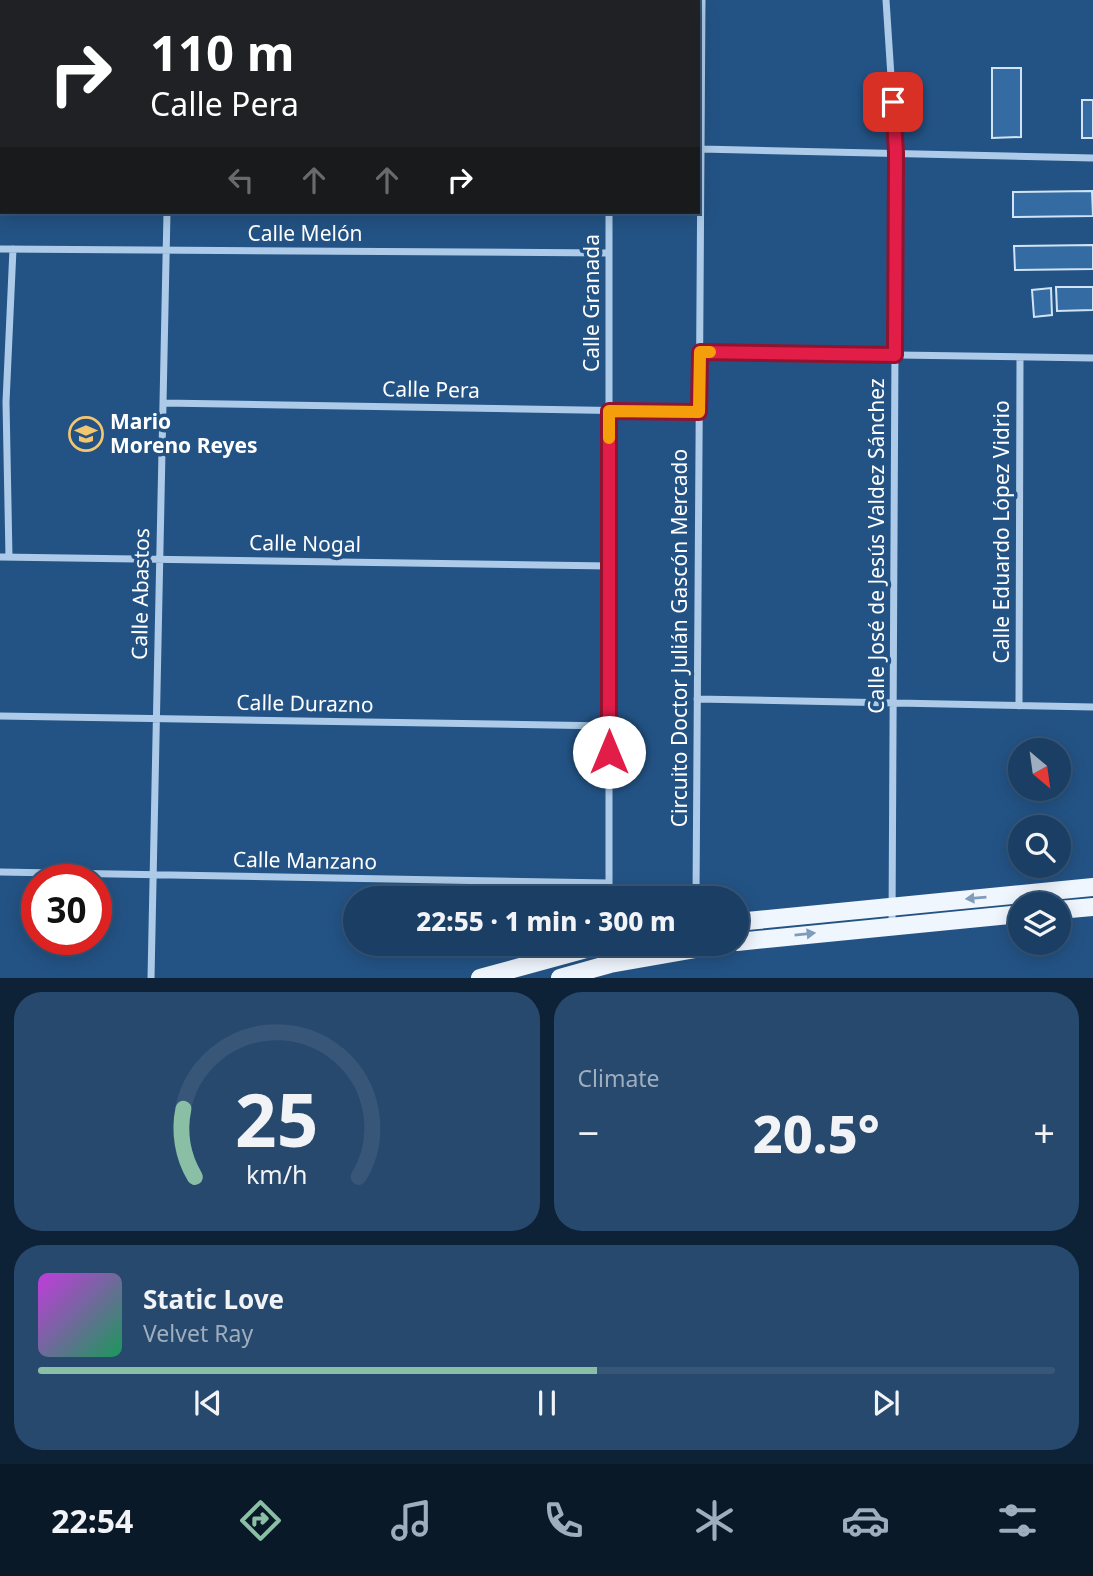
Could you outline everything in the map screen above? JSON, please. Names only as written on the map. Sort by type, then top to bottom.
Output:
[{"type":"main road","points":[[749,921],[1093,887]]},
{"type":"main road","points":[[1071,909],[1093,907]]},
{"type":"main road","points":[[749,941],[1008,915]]},
{"type":"main road","points":[[480,978],[561,956]]},
{"type":"main road","points":[[560,978],[648,956]]},
{"type":"street","name":"Circuito Doctor Julián Gascón Mercado","points":[[696,886],[702,0]]},
{"type":"street","name":"Calle José de Jesús Valdez Sánchez","points":[[886,0],[896,153],[892,925]]},
{"type":"street","points":[[701,149],[1093,159]]},
{"type":"street","name":"Calle Abastos","points":[[151,978],[167,214]]},
{"type":"street","name":"Calle Granada","points":[[609,214],[610,883]]},
{"type":"street","name":"Calle Melón","points":[[0,248],[609,253]]},
{"type":"street","points":[[4,557],[3,402],[13,249]]},
{"type":"street","points":[[700,352],[1093,358]]},
{"type":"street","name":"Calle Eduardo López Vidrio","points":[[1019,706],[1020,358]]},
{"type":"street","name":"Calle Pera","points":[[163,403],[699,412]]},
{"type":"street","name":"Calle Nogal","points":[[4,557],[609,566]]},
{"type":"street","points":[[697,699],[1093,707]]},
{"type":"street","name":"Calle Durazno","points":[[0,716],[609,726]]},
{"type":"street","name":"Calle Manzano","points":[[0,872],[610,883]]},
{"type":"street","points":[[610,956],[610,964]]},
{"type":"building","points":[[992,68],[1021,68],[1021,137],[992,138]]},
{"type":"building","points":[[1082,100],[1093,100],[1093,138],[1082,138]]},
{"type":"building","points":[[1092,191],[1093,216],[1013,217],[1013,192]]},
{"type":"building","points":[[1093,245],[1093,269],[1015,270],[1014,246]]},
{"type":"building","points":[[1056,287],[1093,287],[1093,310],[1057,311]]},
{"type":"building","points":[[1051,288],[1052,315],[1034,317],[1032,290]]},
{"type":"slow traffic","points":[[609,438],[609,411],[699,412],[700,352],[710,352]]},
{"type":"place","name":"Mario Moreno Reyes","points":[[86,434]]},
{"type":"route","points":[[609,752],[609,411],[699,412],[700,352],[895,355],[896,153],[893,102]]}]
